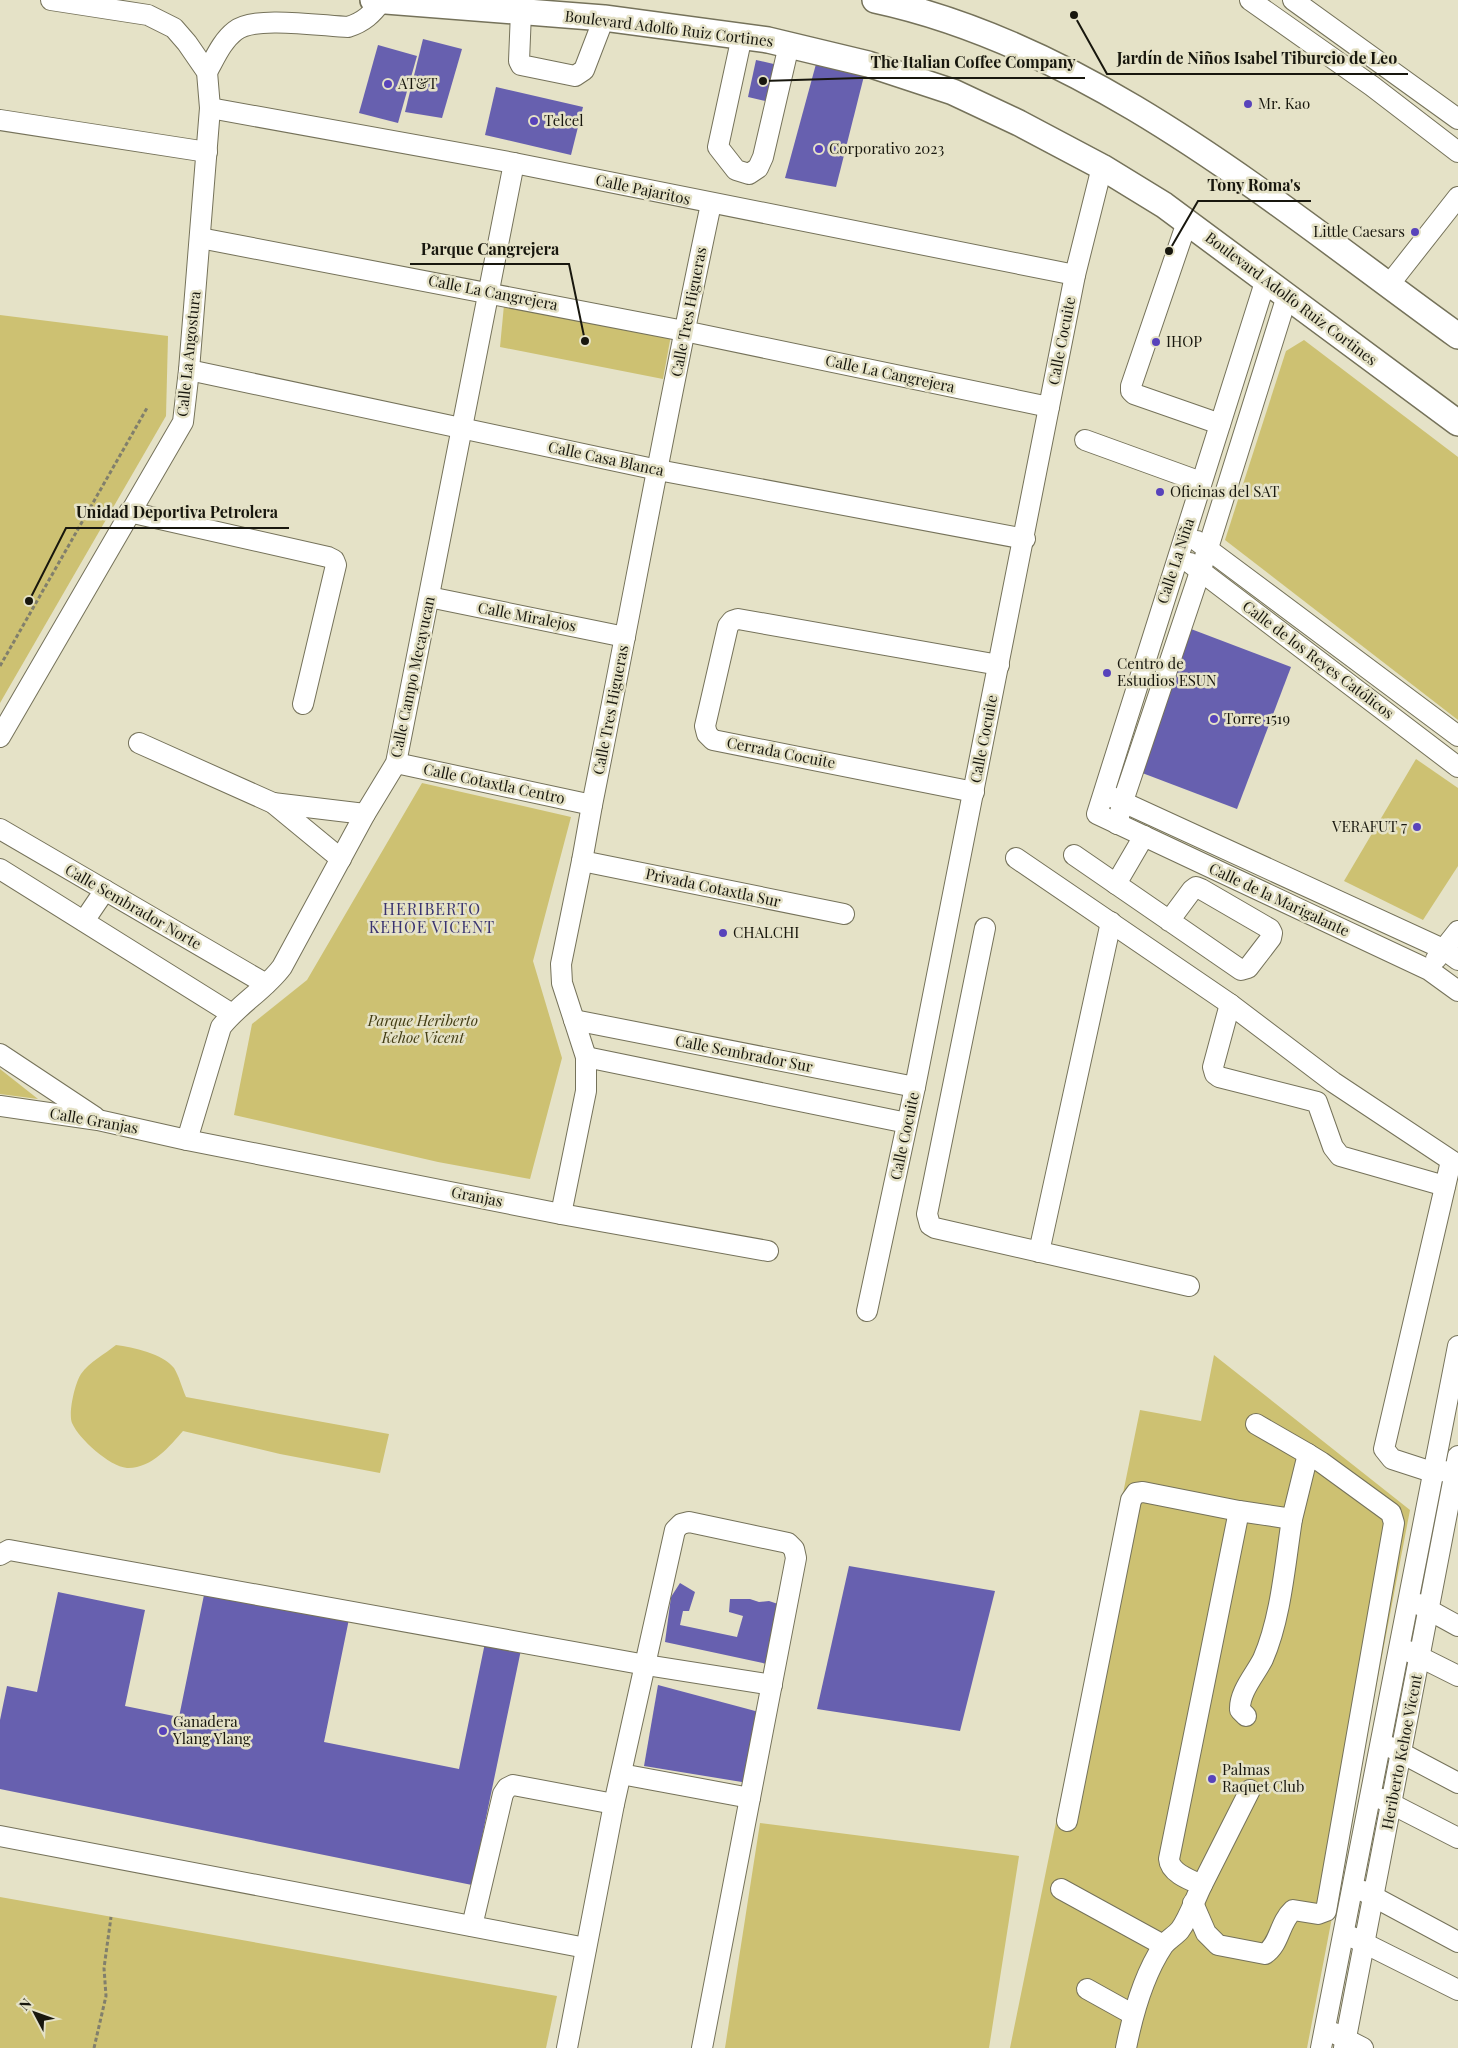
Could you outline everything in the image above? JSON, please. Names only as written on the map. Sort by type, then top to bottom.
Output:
[{"type":"main road","name":"Boulevard Adolfo Ruiz Cortines","points":[[378,0],[604,18],[742,36],[790,45],[868,64],[953,92],[1019,123],[1102,167],[1164,205],[1458,423]]},
{"type":"main road","points":[[875,0],[899,5],[962,26],[1024,50],[1096,85],[1166,127],[1316,230],[1388,286],[1458,336]]},
{"type":"street","name":"Calle La Angostura","points":[[0,737],[182,422],[190,370],[210,108],[207,72],[174,28],[162,20],[148,15],[51,0]]},
{"type":"street","points":[[207,72],[227,38],[236,29],[251,24],[268,22],[348,28],[359,24],[370,16],[378,0]]},
{"type":"street","points":[[1250,0],[1372,86],[1458,152]]},
{"type":"street","points":[[1293,0],[1458,119]]},
{"type":"street","points":[[521,12],[519,61],[521,65],[575,76],[584,70],[604,18]]},
{"type":"street","points":[[742,36],[718,147],[736,170],[749,174],[758,168],[763,157],[790,45]]},
{"type":"street","points":[[1372,86],[1386,66]]},
{"type":"street","name":"Calle Pajaritos","points":[[210,108],[514,163],[711,204],[1076,275]]},
{"type":"street","points":[[0,120],[206,152]]},
{"type":"street","name":"Calle Campo Mecayucan","points":[[187,1140],[221,1027],[232,1014],[282,967],[365,814],[396,763],[514,163]]},
{"type":"street","name":"Calle Cocuite","points":[[867,1311],[915,1087],[1076,275],[1102,167]]},
{"type":"street","points":[[1388,286],[1458,197]]},
{"type":"street","name":"Calle Tres Higueras","points":[[561,1214],[586,1091],[586,1057],[560,974],[684,331],[711,204]]},
{"type":"street","points":[[1187,222],[1131,386],[1131,391],[1134,394],[1220,424]]},
{"type":"street","name":"Calle La Cangrejera","points":[[200,238],[489,292],[1049,407]]},
{"type":"street","name":"Calle La Niña","points":[[1097,814],[1266,279]]},
{"type":"street","name":"Calle La Niña","points":[[1117,824],[1208,548],[1287,296]]},
{"type":"street","name":"Calle Casa Blanca","points":[[190,370],[658,470],[1025,539]]},
{"type":"street","points":[[1085,440],[1202,482]]},
{"type":"street","points":[[129,512],[334,560],[336,565],[303,704]]},
{"type":"street","name":"Calle de los Reyes Católicos","points":[[1186,532],[1458,736]]},
{"type":"street","name":"Calle de los Reyes Católicos","points":[[1179,554],[1458,766]]},
{"type":"street","name":"Calle Miralejos","points":[[429,597],[625,637]]},
{"type":"street","name":"Cerrada Cocuite","points":[[974,792],[713,740],[706,734],[705,726],[728,626],[732,621],[738,620],[998,665]]},
{"type":"street","points":[[139,743],[273,803],[341,859]]},
{"type":"street","name":"Calle Cotaxtla Centro","points":[[396,763],[592,805]]},
{"type":"street","name":"Calle de la Marigalante","points":[[1103,792],[1450,954]]},
{"type":"street","points":[[273,803],[365,814]]},
{"type":"street","name":"Calle de la Marigalante","points":[[1097,814],[1455,982]]},
{"type":"street","name":"Calle Sembrador Norte","points":[[0,829],[266,984]]},
{"type":"street","points":[[1116,884],[1144,836]]},
{"type":"street","points":[[1074,855],[1241,970],[1248,968],[1271,938],[1272,933],[1270,929],[1196,888],[1192,890],[1169,920]]},
{"type":"street","points":[[1016,858],[1230,1004],[1333,1082],[1455,1163],[1445,1186],[1384,1449],[1392,1459],[1432,1472],[1457,1466]]},
{"type":"street","name":"Privada Cotaxtla Sur","points":[[582,861],[844,914]]},
{"type":"street","points":[[0,869],[232,1014]]},
{"type":"street","points":[[84,921],[105,890]]},
{"type":"street","points":[[1039,1252],[1111,922]]},
{"type":"street","points":[[985,928],[928,1205],[927,1220],[935,1228],[1189,1286]]},
{"type":"street","points":[[1429,970],[1450,954],[1458,931]]},
{"type":"street","points":[[1230,1004],[1214,1067],[1215,1074],[1219,1077],[1317,1102]]},
{"type":"street","name":"Calle Sembrador Sur","points":[[574,1020],[915,1087]]},
{"type":"street","points":[[0,1054],[98,1120]]},
{"type":"street","points":[[586,1057],[907,1123]]},
{"type":"street","points":[[1317,1102],[1333,1082]]},
{"type":"street","points":[[1317,1102],[1333,1147],[1340,1156],[1445,1186]]},
{"type":"street","name":"Calle Granjas","points":[[0,1106],[98,1120],[187,1140]]},
{"type":"street","name":"Granjas","points":[[187,1140],[561,1214],[768,1251]]},
{"type":"street","points":[[1321,2048],[1428,1505],[1432,1472],[1457,1357]]},
{"type":"street","points":[[1193,1903],[1206,1933],[1218,1945],[1265,1954],[1273,1950],[1286,1917],[1292,1910],[1318,1914],[1326,1911],[1394,1523],[1391,1513],[1308,1454],[1256,1424]]},
{"type":"street","points":[[1246,1716],[1240,1710],[1240,1701],[1263,1658],[1274,1626],[1292,1519],[1308,1454]]},
{"type":"street","name":"Heriberto Kehoe Vicent","points":[[1351,2045],[1364,1943],[1429,1610],[1452,1518],[1457,1466]]},
{"type":"street","points":[[1068,1821],[1131,1500],[1136,1493],[1143,1492],[1239,1511],[1292,1519]]},
{"type":"street","points":[[1428,1505],[1452,1518]]},
{"type":"street","points":[[1202,1885],[1173,1870],[1169,1859],[1239,1511]]},
{"type":"street","points":[[567,2048],[614,1804],[675,1530],[681,1524],[689,1522],[788,1543],[794,1549],[796,1558],[702,2048]]},
{"type":"street","points":[[0,1554],[9,1550],[646,1665],[772,1685]]},
{"type":"street","points":[[1409,1600],[1458,1626]]},
{"type":"street","points":[[1400,1647],[1458,1676]]},
{"type":"street","points":[[1381,1743],[1458,1783]]},
{"type":"street","points":[[621,1774],[750,1798]]},
{"type":"street","points":[[472,1926],[503,1794],[507,1788],[512,1784],[614,1804]]},
{"type":"street","points":[[1126,2048],[1132,2014],[1138,1997],[1164,1945],[1179,1930],[1250,1790]]},
{"type":"street","points":[[1371,1794],[1458,1838]]},
{"type":"street","points":[[0,1836],[586,1948]]},
{"type":"street","points":[[1353,1886],[1458,1942]]},
{"type":"street","points":[[1061,1889],[1164,1945]]},
{"type":"street","points":[[1179,1930],[1206,1933]]},
{"type":"street","points":[[1344,1934],[1458,1990]]},
{"type":"street","points":[[1087,1989],[1132,2014]]},
{"type":"street","points":[[1325,2028],[1351,2045]]},
{"type":"path","points":[[0,666],[147,408]]},
{"type":"path","points":[[94,2048],[106,1996],[104,1968],[110,1917]]},
{"type":"green space","points":[[504,305],[671,335],[663,379],[500,347]]},
{"type":"green space","points":[[0,315],[168,336],[166,416],[0,703]]},
{"type":"green space","points":[[1304,340],[1458,457],[1458,720],[1225,540],[1286,351]]},
{"type":"green space","name":"VERAFUT 7","points":[[1416,759],[1458,788],[1458,866],[1423,920],[1344,881]]},
{"type":"green space","name":"Parque Heriberto Kehoe Vicent","points":[[422,783],[571,817],[533,961],[562,1058],[530,1179],[438,1162],[234,1115],[252,1024],[307,980]]},
{"type":"green space","points":[[0,1069],[38,1099],[0,1094]]},
{"type":"green space","points":[[116,1345],[147,1352],[169,1363],[176,1371],[186,1397],[389,1434],[380,1473],[280,1454],[183,1431],[152,1461],[136,1467],[127,1468],[120,1466],[95,1451],[81,1436],[72,1423],[71,1418],[74,1391],[81,1374],[93,1362]]},
{"type":"green space","name":"Palmas Raquet Club","points":[[1214,1355],[1410,1510],[1307,2048],[1010,2048],[1140,1410],[1201,1421]]},
{"type":"green space","points":[[760,1823],[1019,1856],[989,2048],[725,2048]]},
{"type":"green space","points":[[0,1897],[557,1996],[546,2048],[0,2048]]},
{"type":"building","points":[[423,39],[462,49],[442,118],[405,112]]},
{"type":"building","name":"AT&T","points":[[378,45],[417,56],[398,123],[359,113]]},
{"type":"building","points":[[756,60],[778,65],[770,102],[748,97]]},
{"type":"building","name":"Corporativo 2023","points":[[816,64],[864,76],[836,187],[785,178]]},
{"type":"building","name":"Telcel","points":[[496,87],[583,107],[571,155],[485,135]]},
{"type":"building","name":"Torre 1519","points":[[1191,629],[1291,667],[1237,809],[1137,771]]},
{"type":"building","points":[[849,1566],[995,1591],[960,1731],[817,1709]]},
{"type":"building","points":[[680,1583],[695,1592],[689,1611],[683,1611],[680,1625],[737,1637],[743,1616],[729,1612],[730,1599],[750,1599],[778,1604],[767,1664],[665,1642],[671,1597]]},
{"type":"building","name":"Ganadera Ylang Ylang","points":[[205,1590],[349,1619],[324,1742],[459,1769],[486,1638],[522,1645],[472,1885],[0,1789],[0,1720],[7,1686],[37,1692],[58,1592],[145,1610],[125,1706],[179,1717]]},
{"type":"building","points":[[658,1685],[759,1712],[748,1783],[644,1766]]},
{"type":"place","name":"Jardín de Niños Isabel Tiburcio de Leo","points":[[1074,15]]},
{"type":"place","name":"The Italian Coffee Company","points":[[763,81]]},
{"type":"place","name":"AT&T","points":[[388,84]]},
{"type":"place","name":"Mr. Kao","points":[[1248,104]]},
{"type":"place","name":"Telcel","points":[[534,121]]},
{"type":"place","name":"Corporativo 2023","points":[[819,149]]},
{"type":"place","name":"Little Caesars","points":[[1415,232]]},
{"type":"place","name":"Tony Roma's","points":[[1169,251]]},
{"type":"place","name":"Parque Cangrejera","points":[[585,341]]},
{"type":"place","name":"IHOP","points":[[1156,342]]},
{"type":"place","name":"Oficinas del SAT","points":[[1160,492]]},
{"type":"place","name":"Unidad Deportiva Petrolera","points":[[29,601]]},
{"type":"place","name":"Centro de Estudios ESUN","points":[[1107,673]]},
{"type":"place","name":"Torre 1519","points":[[1214,719]]},
{"type":"place","name":"VERAFUT 7","points":[[1417,827]]},
{"type":"place","name":"CHALCHI","points":[[723,933]]},
{"type":"place","name":"Ganadera Ylang Ylang","points":[[163,1731]]},
{"type":"place","name":"Palmas Raquet Club","points":[[1212,1779]]},
{"type":"district","name":"HERIBERTO KEHOE VICENT","points":[[432,918]]}]
